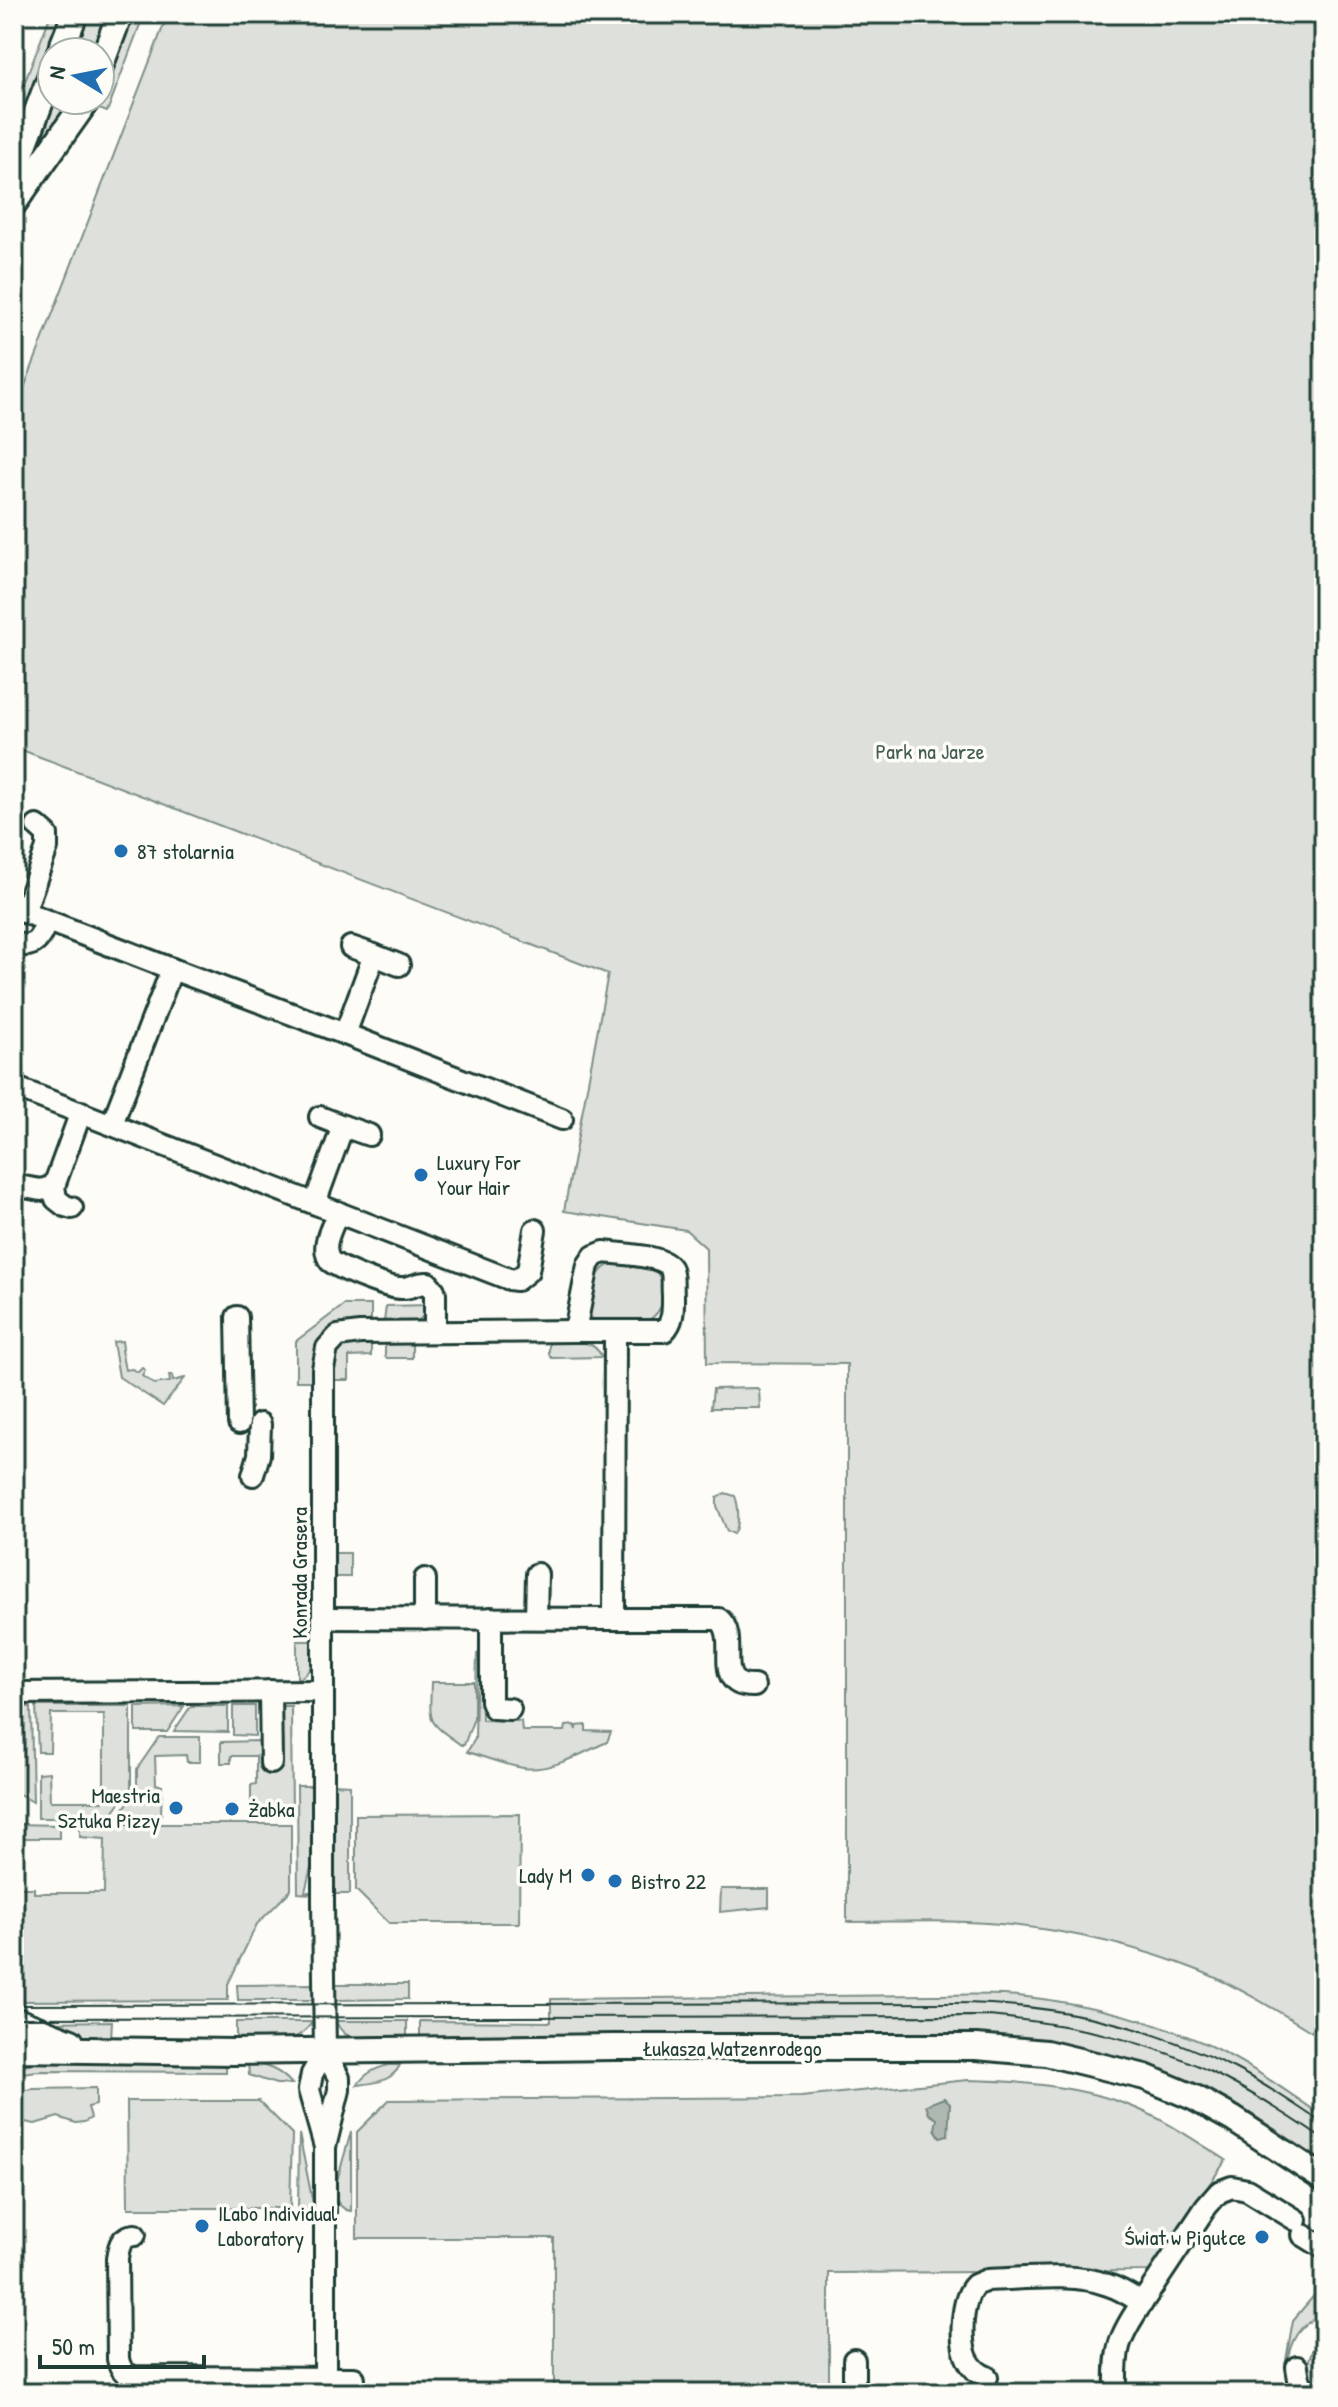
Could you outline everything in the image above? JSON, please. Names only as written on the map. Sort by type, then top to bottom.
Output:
[{"type":"street","points":[[66,36],[75,14]]},
{"type":"street","points":[[112,36],[120,14]]},
{"type":"street","points":[[14,172],[36,114]]},
{"type":"street","points":[[14,203],[76,116]]},
{"type":"street","points":[[37,826],[47,835],[47,848],[19,910],[562,1119]]},
{"type":"street","points":[[14,943],[25,946],[36,943],[47,921]]},
{"type":"street","points":[[351,947],[399,965]]},
{"type":"street","points":[[345,1034],[374,955]]},
{"type":"street","points":[[112,1124],[172,969]]},
{"type":"street","points":[[14,1087],[509,1279],[517,1280],[528,1271],[535,1230]]},
{"type":"street","points":[[72,1208],[56,1199],[54,1186],[81,1112]]},
{"type":"street","points":[[320,1117],[369,1135]]},
{"type":"street","points":[[315,1203],[343,1126]]},
{"type":"street","points":[[24,1187],[41,1190],[54,1186]]},
{"type":"street","points":[[338,1212],[325,1247],[330,1261],[392,1287],[428,1283],[435,1294],[435,1331]]},
{"type":"street","name":"Konrada Grasera","points":[[325,2386],[325,2147],[339,2090],[339,2078],[325,2052],[323,1369],[327,1348],[333,1339],[343,1334],[664,1331],[673,1316],[672,1271],[666,1262],[604,1252],[594,1256],[588,1265],[575,1331]]},
{"type":"street","points":[[237,1317],[239,1423]]},
{"type":"street","points":[[614,1619],[615,1331]]},
{"type":"street","points":[[253,1475],[259,1455],[260,1424]]},
{"type":"street","points":[[536,1618],[537,1574]]},
{"type":"street","points":[[425,1579],[425,1619]]},
{"type":"street","points":[[324,1618],[719,1619],[728,1630],[728,1668],[731,1677],[745,1686],[754,1686]]},
{"type":"street","points":[[491,1618],[491,1701],[494,1708],[510,1709]]},
{"type":"street","points":[[270,1691],[271,1763]]},
{"type":"street","points":[[14,1693],[323,1691]]},
{"type":"street","name":"Łukasza Watzenrodego","points":[[14,2020],[61,2040],[108,2049]]},
{"type":"street","name":"Łukasza Watzenrodego","points":[[14,2049],[325,2052],[600,2047],[976,2047],[1046,2053],[1145,2077],[1195,2098],[1233,2119],[1324,2179]]},
{"type":"street","name":"Konrada Grasera","points":[[325,2052],[312,2074],[309,2090],[325,2147]]},
{"type":"street","points":[[1116,2393],[1115,2361],[1119,2339],[1219,2192],[1232,2187],[1247,2190],[1324,2248]]},
{"type":"street","points":[[135,2235],[122,2239],[117,2258],[118,2359],[119,2366],[127,2375],[325,2386],[354,2378]]},
{"type":"street","points":[[986,2377],[975,2369],[964,2350],[965,2301],[976,2285],[987,2280],[1079,2279],[1122,2290],[1142,2303]]},
{"type":"street","points":[[854,2360],[854,2393]]},
{"type":"street","points":[[1297,2367],[1306,2393]]},
{"type":"green space","points":[[51,14],[60,14],[51,36],[43,36]]},
{"type":"green space","points":[[89,14],[105,14],[97,36],[80,36]]},
{"type":"green space","points":[[134,14],[144,14],[116,88],[116,63]]},
{"type":"green space","name":"Park na Jarze","points":[[168,14],[1324,14],[1324,2014],[1312,2032],[1215,1977],[1177,1962],[1107,1942],[991,1923],[847,1922],[847,1364],[707,1363],[706,1248],[686,1230],[564,1211],[608,974],[14,747],[14,414]]},
{"type":"green space","points":[[36,53],[36,76],[14,133],[14,110]]},
{"type":"green space","points":[[50,116],[62,116],[34,160]]},
{"type":"green space","points":[[614,1263],[656,1271],[660,1278],[663,1299],[658,1311],[647,1321],[593,1320],[590,1315],[597,1277],[606,1266]]},
{"type":"green space","points":[[344,1305],[371,1305],[371,1321],[342,1324],[324,1333],[315,1352],[312,1381],[296,1381],[296,1341]]},
{"type":"green space","points":[[428,1305],[417,1322],[384,1322],[386,1306]]},
{"type":"green space","points":[[122,1341],[125,1370],[138,1372],[142,1368],[145,1370],[142,1376],[154,1384],[170,1382],[169,1375],[172,1375],[173,1381],[185,1378],[163,1406],[119,1377],[113,1342]]},
{"type":"green space","points":[[412,1341],[412,1358],[385,1356],[385,1342]]},
{"type":"green space","points":[[371,1342],[371,1356],[349,1357],[349,1380],[333,1380],[334,1360],[344,1343]]},
{"type":"green space","points":[[549,1342],[586,1343],[598,1350],[602,1357],[552,1358]]},
{"type":"green space","points":[[757,1388],[760,1408],[711,1408],[713,1389]]},
{"type":"green space","points":[[725,1493],[735,1496],[736,1500],[738,1521],[734,1534],[727,1531],[717,1506],[717,1498]]},
{"type":"green space","points":[[332,1553],[350,1553],[350,1577],[332,1577]]},
{"type":"green space","points":[[297,1641],[313,1641],[313,1659],[307,1672],[297,1679]]},
{"type":"green space","points":[[481,1652],[482,1720],[521,1721],[522,1731],[565,1731],[566,1726],[575,1725],[577,1730],[577,1726],[586,1725],[586,1731],[611,1732],[607,1742],[566,1761],[534,1768],[509,1765],[467,1752],[475,1739],[477,1654]]},
{"type":"green space","points":[[431,1682],[474,1682],[474,1718],[464,1745],[441,1731],[432,1720]]},
{"type":"green space","points":[[36,1706],[131,1706],[131,1787],[109,1818],[38,1818],[38,1773],[49,1772],[50,1801],[104,1801],[104,1714],[51,1714],[50,1752],[38,1752]]},
{"type":"green space","points":[[184,1706],[167,1732],[136,1732],[136,1707]]},
{"type":"green space","points":[[191,1706],[228,1706],[228,1732],[174,1731]]},
{"type":"green space","points":[[233,1706],[255,1706],[255,1736],[233,1735]]},
{"type":"green space","points":[[281,1706],[291,1706],[292,1815],[251,1815],[251,1785],[256,1784],[256,1756],[231,1756],[231,1763],[221,1763],[221,1742],[259,1741],[259,1767],[283,1767]]},
{"type":"green space","points":[[14,1707],[31,1707],[33,1802],[14,1791]]},
{"type":"green space","points":[[159,1737],[200,1737],[200,1762],[187,1762],[186,1755],[155,1756],[156,1784],[162,1786],[161,1815],[142,1817],[120,1814],[137,1790],[137,1769]]},
{"type":"green space","points":[[333,1784],[350,1785],[350,1894],[333,1894]]},
{"type":"green space","points":[[297,1786],[314,1786],[312,1863],[305,1892],[312,1894],[298,1893]]},
{"type":"green space","points":[[520,1814],[519,1923],[389,1923],[356,1890],[356,1815]]},
{"type":"green space","points":[[117,1820],[126,1824],[291,1824],[291,1890],[257,1924],[228,1984],[228,2000],[14,2001],[14,1893],[18,1893],[19,1888],[34,1888],[34,1893],[104,1893],[105,1839],[80,1837],[80,1824],[111,1824]]},
{"type":"green space","points":[[14,1824],[59,1825],[59,1838],[14,1838]]},
{"type":"green space","points":[[721,1889],[769,1889],[769,1907],[720,1912]]},
{"type":"green space","points":[[313,1984],[314,2000],[238,2000],[237,1985]]},
{"type":"green space","points":[[334,1984],[408,1984],[408,1999],[334,2000]]},
{"type":"green space","points":[[929,1995],[1027,1997],[1117,2014],[1183,2034],[1251,2068],[1324,2117],[1324,2162],[1250,2113],[1193,2083],[1094,2051],[1040,2040],[966,2036],[420,2038],[420,2021],[551,2022],[551,1999]]},
{"type":"green space","points":[[112,2021],[111,2038],[81,2036],[41,2022]]},
{"type":"green space","points":[[336,2021],[407,2021],[407,2038],[357,2039],[341,2030]]},
{"type":"green space","points":[[236,2022],[312,2022],[297,2036],[268,2042],[236,2039]]},
{"type":"green space","points":[[38,2062],[226,2063],[226,2072],[38,2071],[14,2074],[14,2067]]},
{"type":"green space","points":[[248,2063],[273,2069],[292,2084],[276,2084],[249,2075]]},
{"type":"green space","points":[[388,2065],[400,2065],[387,2078],[357,2085],[371,2072]]},
{"type":"green space","points":[[968,2080],[1049,2086],[1090,2093],[1154,2116],[1226,2160],[1150,2271],[829,2273],[829,2393],[554,2393],[554,2238],[357,2238],[357,2132],[389,2100],[801,2097]]},
{"type":"green space","points":[[96,2088],[96,2105],[88,2107],[91,2118],[84,2122],[76,2123],[58,2117],[35,2124],[14,2120],[14,2092]]},
{"type":"green space","points":[[127,2101],[259,2101],[292,2134],[290,2208],[128,2208]]},
{"type":"green space","points":[[351,2131],[351,2211],[340,2206],[335,2194]]},
{"type":"green space","points":[[299,2134],[315,2213],[298,2213]]},
{"type":"green space","points":[[1324,2284],[1324,2316],[1308,2323],[1297,2334],[1285,2366],[1293,2320]]},
{"type":"green space","points":[[1324,2340],[1324,2384],[1320,2390],[1311,2379],[1308,2368],[1316,2343]]},
{"type":"shaded area","points":[[944,2098],[950,2103],[948,2135],[940,2137],[935,2129],[937,2119],[929,2114],[926,2105]]},
{"type":"tram line","points":[[14,2005],[953,2003],[1026,2007],[1133,2028],[1202,2053],[1247,2075],[1324,2124]]},
{"type":"tram line","points":[[14,2018],[989,2016],[1080,2029],[1169,2054],[1238,2086],[1324,2140]]},
{"type":"place","name":"87 stolarnia","points":[[121,851]]},
{"type":"place","name":"Luxury For Your Hair","points":[[421,1175]]},
{"type":"place","name":"Maestria Sztuka Pizzy","points":[[176,1808]]},
{"type":"place","name":"Żabka","points":[[232,1809]]},
{"type":"place","name":"Lady M","points":[[588,1875]]},
{"type":"place","name":"Bistro 22","points":[[615,1881]]},
{"type":"place","name":"ILabo Individual Laboratory","points":[[202,2226]]},
{"type":"place","name":"Świat w Pigułce","points":[[1262,2237]]}]
